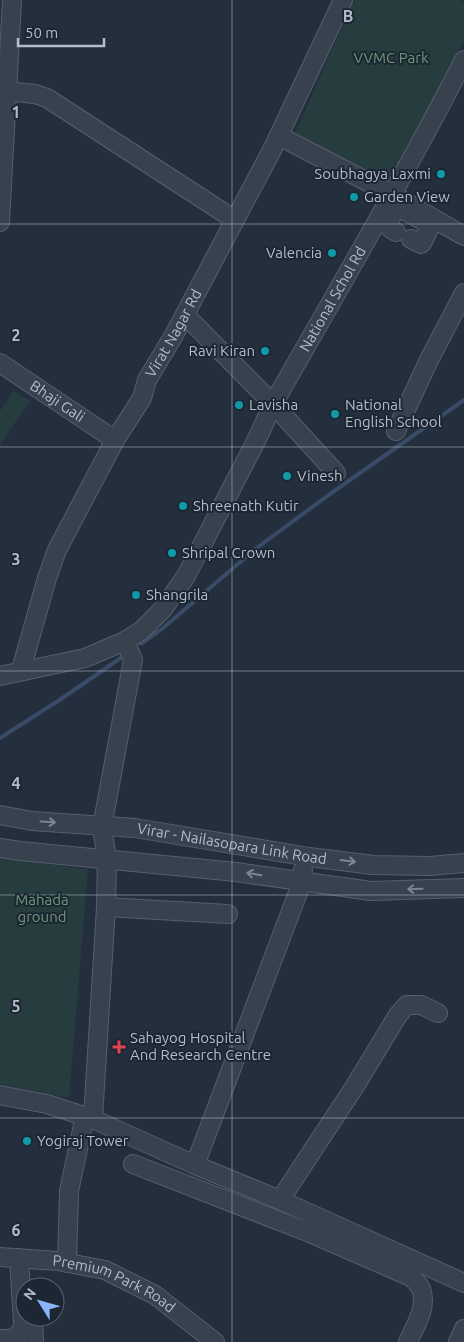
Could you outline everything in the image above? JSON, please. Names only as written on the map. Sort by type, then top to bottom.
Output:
[{"type":"street","points":[[0,222],[12,0]]},
{"type":"street","name":"Virat Nagar Rd","points":[[188,319],[235,220],[283,138],[343,0]]},
{"type":"street","points":[[21,670],[46,578],[57,550],[115,440],[142,398],[156,386],[188,319],[283,138],[351,0]]},
{"type":"street","points":[[398,201],[431,225],[421,244],[391,229],[388,225],[395,210],[398,201],[430,128],[464,60]]},
{"type":"street","points":[[7,91],[35,94],[46,98],[235,220]]},
{"type":"street","points":[[283,138],[464,236]]},
{"type":"street","name":"National Schol Rd","points":[[0,676],[21,670],[128,649],[141,631],[163,608],[186,576],[257,439],[273,404],[398,201]]},
{"type":"street","points":[[396,431],[428,362],[464,293]]},
{"type":"street","points":[[188,319],[273,404],[336,473]]},
{"type":"street","name":"Bhaji Gali","points":[[0,363],[115,440]]},
{"type":"street","points":[[67,1263],[69,1191],[89,1118],[106,906],[107,859],[102,827],[128,649]]},
{"type":"street","name":"Virar - Nailasopara Link Road","points":[[0,816],[32,821],[134,828],[305,856],[373,865],[430,866],[464,862]]},
{"type":"street","name":"Virar - Nailasopara Link Road","points":[[0,848],[236,872],[371,890],[464,888]]},
{"type":"street","points":[[195,1165],[302,882],[305,856]]},
{"type":"street","points":[[106,906],[228,914]]},
{"type":"street","points":[[280,1200],[355,1086],[398,1015],[407,1005],[421,1005],[438,1014]]},
{"type":"street","points":[[0,1094],[47,1104],[89,1118],[280,1200],[464,1283]]},
{"type":"street","points":[[133,1164],[310,1233],[410,1277],[420,1288],[424,1301],[420,1316],[408,1342]]},
{"type":"street","name":"Premium Park Road","points":[[0,1258],[67,1263],[105,1270],[154,1295],[215,1342]]},
{"type":"street","points":[[23,1260],[29,1277]]},
{"type":"street","points":[[0,1339],[13,1339],[22,1331],[23,1260]]},
{"type":"street","points":[[33,1327],[34,1342]]},
{"type":"street","points":[[458,1342],[464,1329]]},
{"type":"green space","name":"VVMC Park","points":[[354,0],[459,0],[464,2],[464,41],[391,185],[295,133]]},
{"type":"green space","points":[[14,391],[30,401],[0,444],[0,411]]},
{"type":"green space","name":"Mahada ground","points":[[0,858],[88,869],[69,1098],[0,1084]]},
{"type":"waterway","points":[[141,644],[163,628],[258,547],[464,400]]},
{"type":"waterway","points":[[0,738],[125,655]]},
{"type":"place","name":"Soubhagya Laxmi","points":[[441,174]]},
{"type":"place","name":"Garden View","points":[[354,197]]},
{"type":"place","name":"Valencia","points":[[332,253]]},
{"type":"place","name":"Ravi Kiran","points":[[265,351]]},
{"type":"place","name":"Lavisha","points":[[239,405]]},
{"type":"place","name":"National English School","points":[[335,414]]},
{"type":"place","name":"Vinesh","points":[[287,476]]},
{"type":"place","name":"Shreenath Kutir","points":[[183,506]]},
{"type":"place","name":"Shripal Crown","points":[[172,553]]},
{"type":"place","name":"Shangrila","points":[[136,595]]},
{"type":"place","name":"Sahayog Hospital And Research Centre","points":[[119,1047]]},
{"type":"place","name":"Yogiraj Tower","points":[[27,1141]]}]
